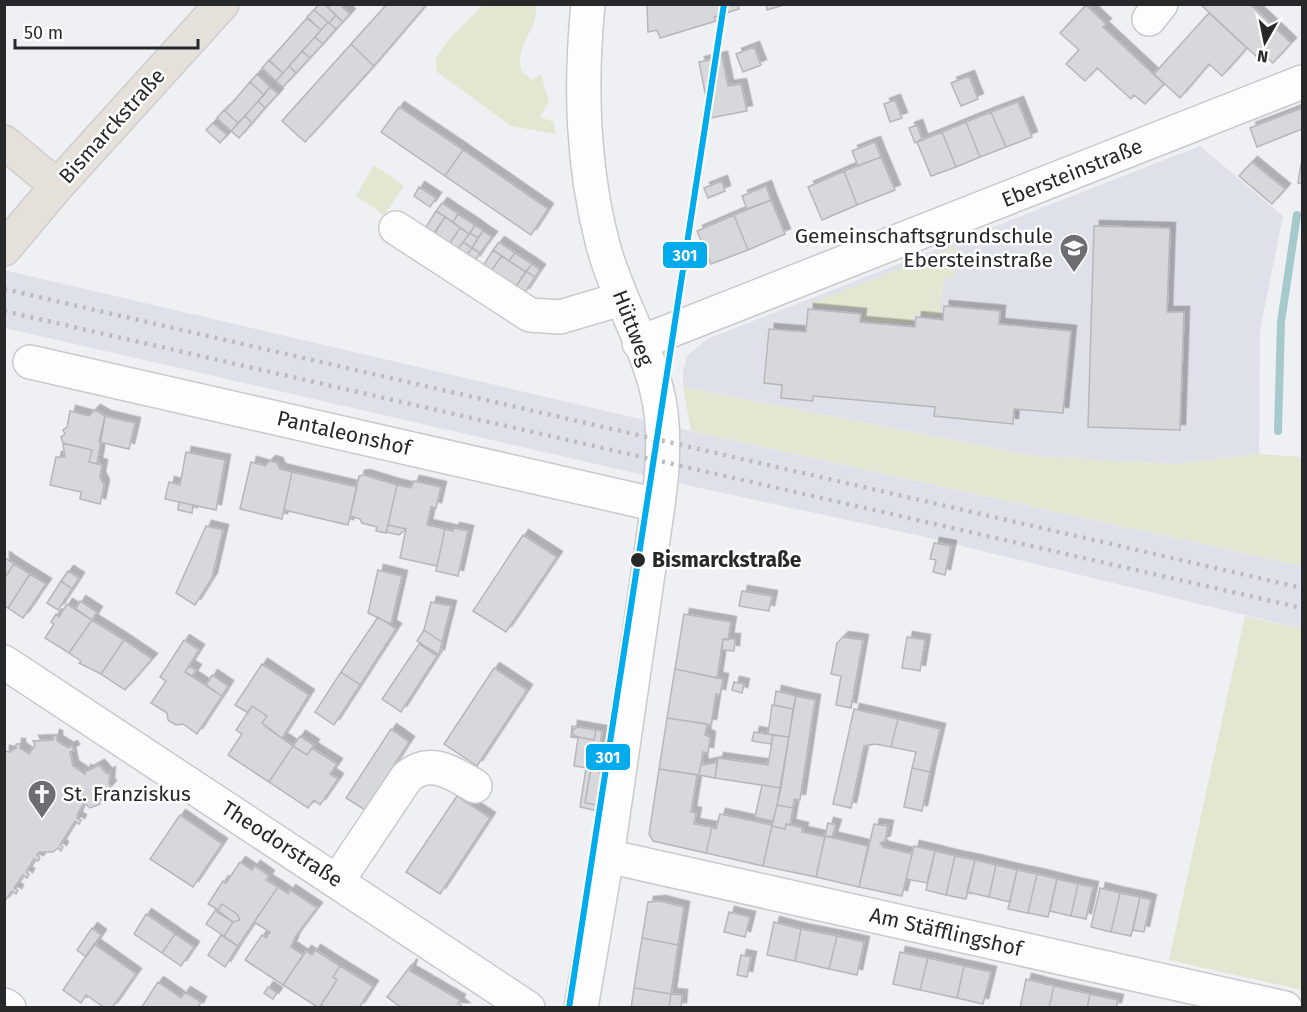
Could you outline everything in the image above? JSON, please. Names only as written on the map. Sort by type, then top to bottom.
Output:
[{"type":"main road","name":"Bismarckstraße","points":[[4,249],[57,186],[222,4]]},
{"type":"main road","points":[[4,142],[57,186]]},
{"type":"street","name":"Hüttweg","points":[[581,1008],[607,856],[658,505],[662,462],[657,392],[603,246],[590,187],[584,129],[582,69],[588,4]]},
{"type":"street","name":"Ebersteinstraße","points":[[639,343],[1302,82]]},
{"type":"street","points":[[396,228],[530,315],[539,318],[560,317],[621,299]]},
{"type":"street","name":"Pantaleonshof","points":[[30,362],[658,505]]},
{"type":"street","name":"Theodorstraße","points":[[4,662],[338,879],[528,1008]]},
{"type":"street","points":[[338,879],[407,777],[415,770],[425,766],[438,768],[475,786]]},
{"type":"street","name":"Am Stäfflingshof","points":[[607,856],[1286,1008]]},
{"type":"street","points":[[4,1005],[9,1008]]},
{"type":"shaded area","name":"Gemeinschaftsgrundschule Ebersteinstraße","points":[[1200,146],[1283,216],[1260,330],[1259,454],[1176,464],[1034,456],[683,387],[683,371],[687,356],[707,339]]},
{"type":"shaded area","points":[[4,270],[691,431],[1302,566],[1302,629],[925,537],[691,486],[5,328]]},
{"type":"green space","points":[[483,5],[536,5],[534,22],[522,50],[521,70],[532,80],[541,74],[549,102],[540,117],[554,122],[555,134],[511,126],[437,72],[435,59],[451,37]]},
{"type":"green space","points":[[374,165],[404,186],[384,215],[356,196]]},
{"type":"green space","points":[[957,246],[954,278],[944,278],[940,316],[914,314],[912,324],[863,320],[863,310],[807,305]]},
{"type":"green space","points":[[683,387],[1034,456],[1176,464],[1259,454],[1302,457],[1302,566],[691,431]]},
{"type":"green space","points":[[1245,616],[1302,629],[1302,990],[1169,960]]},
{"type":"building","points":[[319,4],[324,4],[336,15],[329,23],[314,10]]},
{"type":"building","points":[[331,4],[339,4],[350,14],[343,22],[328,8]]},
{"type":"building","points":[[387,4],[427,4],[374,66],[351,44]]},
{"type":"building","points":[[647,4],[738,4],[739,9],[714,17],[716,21],[660,38],[657,30],[648,32]]},
{"type":"building","points":[[766,4],[787,4],[767,10]]},
{"type":"building","points":[[1200,4],[1250,4],[1291,43],[1273,63],[1262,53],[1258,58]]},
{"type":"building","points":[[1086,5],[1106,24],[1103,27],[1164,84],[1145,104],[1134,95],[1131,99],[1097,68],[1085,81],[1066,64],[1079,50],[1060,33]]},
{"type":"building","points":[[314,10],[328,22],[321,30],[307,17]]},
{"type":"building","points":[[1209,13],[1247,48],[1222,76],[1209,64],[1180,98],[1154,74]]},
{"type":"building","points":[[336,15],[343,22],[336,29],[329,23]]},
{"type":"building","points":[[307,18],[321,30],[283,73],[269,61]]},
{"type":"building","points":[[328,22],[336,29],[323,44],[315,37]]},
{"type":"building","points":[[315,37],[323,44],[310,58],[302,51]]},
{"type":"building","points":[[351,44],[374,66],[305,142],[282,121]]},
{"type":"building","points":[[754,47],[761,65],[743,72],[736,54]]},
{"type":"building","points":[[302,51],[310,58],[296,73],[289,66]]},
{"type":"building","points":[[722,57],[728,86],[741,84],[747,111],[710,118],[699,62]]},
{"type":"building","points":[[269,60],[283,73],[276,81],[262,68]]},
{"type":"building","points":[[289,66],[296,73],[283,87],[276,81]]},
{"type":"building","points":[[257,74],[270,87],[264,95],[250,82]]},
{"type":"building","points":[[969,76],[978,99],[961,106],[951,83]]},
{"type":"building","points":[[250,82],[264,95],[238,123],[225,111]]},
{"type":"building","points":[[270,87],[278,94],[265,108],[258,101]]},
{"type":"building","points":[[895,100],[902,118],[890,122],[884,104]]},
{"type":"building","points":[[258,101],[265,108],[252,123],[245,116]]},
{"type":"building","points":[[1018,102],[1032,137],[1006,147],[991,112]]},
{"type":"building","points":[[399,107],[463,150],[445,176],[381,132]]},
{"type":"building","points":[[1302,108],[1302,129],[1257,147],[1250,128]]},
{"type":"building","points":[[224,110],[238,123],[231,131],[217,118]]},
{"type":"building","points":[[991,112],[1006,147],[980,157],[966,122]]},
{"type":"building","points":[[245,116],[252,123],[239,138],[231,131]]},
{"type":"building","points":[[966,122],[980,157],[956,167],[942,132]]},
{"type":"building","points":[[213,123],[227,135],[220,143],[206,130]]},
{"type":"building","points":[[917,125],[922,139],[915,143],[909,128]]},
{"type":"building","points":[[942,132],[956,167],[931,176],[917,142]]},
{"type":"building","points":[[875,142],[881,157],[858,166],[852,151]]},
{"type":"building","points":[[463,150],[548,209],[531,235],[445,176]]},
{"type":"building","points":[[881,157],[895,190],[857,205],[844,171]]},
{"type":"building","points":[[1252,162],[1285,189],[1272,204],[1239,176]]},
{"type":"building","points":[[1302,164],[1302,184],[1298,183]]},
{"type":"building","points":[[844,171],[857,205],[822,220],[808,187]]},
{"type":"building","points":[[722,181],[725,191],[708,198],[704,188]]},
{"type":"building","points":[[766,186],[771,200],[747,209],[742,196]]},
{"type":"building","points":[[419,187],[436,198],[430,207],[414,196]]},
{"type":"building","points":[[771,200],[785,234],[748,250],[734,215]]},
{"type":"building","points":[[442,203],[458,214],[453,222],[436,211]]},
{"type":"building","points":[[436,211],[445,217],[434,233],[426,227]]},
{"type":"building","points":[[458,214],[475,225],[469,234],[453,222]]},
{"type":"building","points":[[734,215],[748,250],[711,264],[697,231]]},
{"type":"building","points":[[445,217],[460,228],[450,243],[435,233]]},
{"type":"building","points":[[475,225],[483,231],[478,238],[470,233]]},
{"type":"building","points":[[1094,226],[1170,228],[1167,312],[1184,312],[1180,430],[1088,427]]},
{"type":"building","points":[[460,228],[469,234],[458,249],[450,243]]},
{"type":"building","points":[[483,231],[492,237],[480,253],[472,248]]},
{"type":"building","points":[[470,233],[478,238],[472,248],[463,242]]},
{"type":"building","points":[[463,242],[472,248],[467,255],[458,249]]},
{"type":"building","points":[[499,242],[515,253],[509,261],[493,250]]},
{"type":"building","points":[[472,248],[480,253],[475,261],[467,255]]},
{"type":"building","points":[[493,250],[502,256],[491,271],[483,266]]},
{"type":"building","points":[[515,253],[532,264],[526,272],[509,261]]},
{"type":"building","points":[[502,256],[526,272],[515,288],[491,271]]},
{"type":"building","points":[[532,264],[540,270],[535,277],[526,271]]},
{"type":"building","points":[[526,271],[535,277],[524,294],[515,288]]},
{"type":"building","name":"Gemeinschaftsgrundschule Ebersteinstraße","points":[[944,306],[1000,311],[999,324],[1071,331],[1063,413],[1014,409],[1013,424],[934,416],[935,407],[813,396],[813,401],[781,398],[782,385],[764,383],[769,329],[806,332],[808,309],[861,314],[860,322],[915,327],[916,317],[943,320]]},
{"type":"building","points":[[95,410],[105,416],[97,464],[89,462],[92,450],[63,443],[61,437],[65,434],[63,430],[67,427],[70,411],[89,416]]},
{"type":"building","points":[[105,416],[135,423],[129,449],[99,442]]},
{"type":"building","points":[[63,443],[92,450],[89,462],[102,465],[100,477],[104,485],[100,504],[80,499],[81,492],[50,485],[56,457],[65,457]]},
{"type":"building","points":[[186,452],[225,460],[216,510],[165,499],[169,482],[180,485]]},
{"type":"building","points":[[270,461],[277,463],[280,469],[292,472],[282,519],[240,509],[251,462],[265,466]]},
{"type":"building","points":[[292,472],[357,487],[348,525],[284,510]]},
{"type":"building","points":[[364,475],[397,485],[386,533],[376,531],[377,527],[362,523],[360,519],[350,516],[359,476]]},
{"type":"building","points":[[414,481],[441,487],[436,508],[431,507],[427,525],[445,529],[437,566],[400,558],[406,529],[388,525],[397,485],[411,488]]},
{"type":"building","points":[[179,502],[193,505],[192,513],[178,510]]},
{"type":"building","points":[[388,525],[406,529],[399,535],[386,532]]},
{"type":"building","points":[[206,526],[223,530],[212,578],[195,605],[176,593]]},
{"type":"building","points":[[454,528],[468,531],[458,576],[436,571],[445,529],[453,531]]},
{"type":"building","points":[[523,535],[557,557],[506,632],[473,611]]},
{"type":"building","points":[[934,543],[951,546],[945,575],[933,572],[936,560],[930,559]]},
{"type":"building","points":[[4,557],[14,564],[4,579]]},
{"type":"building","points":[[14,564],[30,574],[8,608],[4,606],[4,579]]},
{"type":"building","points":[[378,570],[402,576],[391,624],[368,613]]},
{"type":"building","points":[[68,571],[79,578],[72,589],[61,581]]},
{"type":"building","points":[[30,574],[46,584],[23,618],[8,608]]},
{"type":"building","points":[[61,581],[72,589],[58,610],[47,603]]},
{"type":"building","points":[[742,591],[772,596],[769,611],[739,606]]},
{"type":"building","points":[[80,601],[97,612],[92,620],[76,609]]},
{"type":"building","points":[[431,602],[451,606],[442,642],[424,630]]},
{"type":"building","points":[[67,604],[92,620],[69,653],[45,638],[54,624],[51,622],[56,614],[59,617]]},
{"type":"building","points":[[684,614],[731,622],[728,640],[723,639],[717,678],[675,669]]},
{"type":"building","points":[[378,617],[396,629],[360,685],[341,672]]},
{"type":"building","points":[[92,620],[124,640],[101,674],[79,663],[81,661],[69,653]]},
{"type":"building","points":[[424,630],[442,642],[439,655],[417,641]]},
{"type":"building","points":[[843,637],[863,640],[851,708],[836,705],[841,676],[831,674],[837,643]]},
{"type":"building","points":[[907,637],[925,640],[920,671],[902,668]]},
{"type":"building","points":[[723,639],[735,639],[734,651],[722,650]]},
{"type":"building","points":[[124,640],[152,659],[125,690],[101,674]]},
{"type":"building","points":[[184,640],[199,650],[185,672],[222,696],[197,734],[183,724],[176,725],[168,720],[167,713],[151,703],[166,681],[160,677]]},
{"type":"building","points":[[419,644],[437,656],[401,712],[382,699]]},
{"type":"building","points":[[262,664],[309,695],[282,738],[262,723],[267,716],[252,706],[248,713],[235,705]]},
{"type":"building","points":[[189,666],[196,670],[192,676],[185,672]]},
{"type":"building","points":[[494,668],[527,690],[477,766],[444,744]]},
{"type":"building","points":[[675,669],[723,679],[720,695],[716,694],[711,725],[667,718]]},
{"type":"building","points":[[341,672],[360,685],[334,725],[315,712]]},
{"type":"building","points":[[212,675],[228,686],[222,696],[206,685]]},
{"type":"building","points":[[734,682],[744,684],[742,693],[732,690]]},
{"type":"building","points":[[776,691],[796,696],[793,709],[774,705]]},
{"type":"building","points":[[796,696],[815,700],[800,800],[794,799],[793,808],[777,805]]},
{"type":"building","points":[[772,705],[793,709],[789,737],[768,734]]},
{"type":"building","points":[[252,706],[267,716],[262,723],[293,746],[269,782],[228,755],[242,734],[236,730]]},
{"type":"building","points":[[854,709],[898,719],[891,747],[875,744],[864,746],[851,808],[833,804]]},
{"type":"building","points":[[667,718],[707,724],[705,735],[710,737],[708,753],[703,752],[699,775],[659,769]]},
{"type":"building","points":[[898,719],[940,729],[930,772],[912,768],[916,752],[891,747]]},
{"type":"building","points":[[572,726],[602,731],[598,761],[606,762],[598,811],[580,807],[586,768],[574,766],[578,738],[571,737]],"holes":[[[591,768],[598,770],[601,774],[597,805],[585,803]]]},
{"type":"building","points":[[578,727],[596,730],[594,740],[574,736],[572,730]]},
{"type":"building","points":[[391,729],[409,742],[365,810],[346,798]]},
{"type":"building","points":[[754,732],[773,735],[771,744],[752,741]]},
{"type":"building","name":"St. Franziskus","points":[[54,735],[57,736],[57,741],[68,748],[72,746],[74,750],[70,752],[73,766],[85,774],[85,770],[88,771],[99,765],[107,774],[110,772],[109,784],[111,786],[98,800],[100,804],[90,808],[84,803],[77,818],[81,820],[79,824],[75,821],[60,845],[63,847],[61,851],[58,848],[53,852],[39,852],[37,855],[40,858],[38,861],[34,859],[26,872],[29,874],[27,878],[23,875],[14,888],[18,890],[16,894],[12,891],[4,902],[4,751],[10,752],[16,748],[16,744],[20,744],[20,748],[29,754],[35,745],[33,741],[53,740]]},
{"type":"building","points":[[773,735],[789,737],[781,788],[715,778],[718,758],[768,765]]},
{"type":"building","points":[[300,736],[314,745],[307,755],[293,746]]},
{"type":"building","points":[[293,746],[307,755],[312,748],[337,764],[330,774],[338,779],[320,805],[314,800],[308,808],[269,782]]},
{"type":"building","points":[[702,759],[703,765],[717,762],[715,778],[699,775]]},
{"type":"building","points":[[591,768],[598,770],[601,774],[597,805],[585,803]]},
{"type":"building","points":[[912,768],[930,772],[922,811],[904,807]]},
{"type":"building","points":[[659,769],[697,775],[691,812],[696,813],[694,824],[712,827],[706,853],[653,841],[649,834]]},
{"type":"building","points":[[762,785],[781,788],[773,821],[755,817]]},
{"type":"building","points":[[457,796],[490,818],[440,894],[406,872]]},
{"type":"building","points":[[777,805],[793,808],[790,825],[786,824],[785,829],[772,826]]},
{"type":"building","points":[[720,814],[772,825],[763,866],[706,853],[712,827],[716,829]]},
{"type":"building","points":[[180,815],[222,844],[193,887],[150,859]]},
{"type":"building","points":[[828,823],[836,825],[832,837],[825,836]]},
{"type":"building","points":[[786,824],[803,828],[802,832],[825,837],[816,877],[763,866],[772,826],[785,829]]},
{"type":"building","points":[[874,824],[888,826],[885,841],[880,843],[883,847],[912,854],[902,896],[859,887]]},
{"type":"building","points":[[825,836],[868,846],[859,887],[816,877]]},
{"type":"building","points":[[914,846],[935,851],[927,883],[906,879]]},
{"type":"building","points":[[935,851],[955,856],[946,895],[926,890]]},
{"type":"building","points":[[955,856],[975,860],[966,899],[946,895]]},
{"type":"building","points":[[975,860],[996,865],[989,897],[967,892]]},
{"type":"building","points":[[240,862],[252,870],[255,866],[269,876],[266,880],[278,887],[238,946],[224,936],[233,922],[240,920],[237,914],[222,904],[218,910],[208,904],[223,881],[226,883]]},
{"type":"building","points":[[996,865],[1017,870],[1010,902],[989,897]]},
{"type":"building","points":[[1017,870],[1037,874],[1028,913],[1008,909]]},
{"type":"building","points":[[1037,874],[1057,879],[1048,917],[1028,913]]},
{"type":"building","points":[[1057,879],[1078,884],[1071,916],[1050,911]]},
{"type":"building","points":[[1078,884],[1093,887],[1086,919],[1071,916]]},
{"type":"building","points":[[278,887],[288,894],[290,890],[317,908],[295,937],[291,947],[303,955],[283,985],[245,960],[262,935],[266,938],[270,932],[254,922]]},
{"type":"building","points":[[1100,888],[1120,893],[1111,932],[1091,927]]},
{"type":"building","points":[[1120,893],[1140,897],[1131,936],[1111,932]]},
{"type":"building","points":[[1140,897],[1151,900],[1144,932],[1133,930]]},
{"type":"building","points":[[660,901],[684,907],[678,945],[642,938],[648,902]]},
{"type":"building","points":[[222,904],[237,914],[240,920],[233,922],[217,912]]},
{"type":"building","points":[[216,909],[233,922],[224,936],[206,924]]},
{"type":"building","points":[[729,912],[750,917],[745,937],[724,932]]},
{"type":"building","points":[[146,914],[175,934],[162,953],[134,934]]},
{"type":"building","points":[[774,922],[801,929],[795,961],[767,955]]},
{"type":"building","points":[[92,928],[101,935],[86,957],[77,950]]},
{"type":"building","points":[[801,929],[837,936],[829,969],[795,961]]},
{"type":"building","points":[[175,934],[194,947],[181,966],[162,953]]},
{"type":"building","points":[[221,935],[238,946],[225,967],[208,955]]},
{"type":"building","points":[[837,936],[864,942],[857,975],[829,969]]},
{"type":"building","points":[[642,938],[678,945],[671,994],[634,988]]},
{"type":"building","points":[[94,944],[136,974],[112,1008],[105,1008],[86,995],[81,1003],[63,990]]},
{"type":"building","points":[[315,950],[340,966],[333,977],[337,980],[319,1008],[283,985],[306,951],[312,955]]},
{"type":"building","points":[[900,952],[928,958],[920,990],[893,984]]},
{"type":"building","points":[[741,955],[751,957],[747,977],[737,975]]},
{"type":"building","points":[[928,958],[964,966],[957,998],[920,990]]},
{"type":"building","points":[[412,964],[410,971],[460,1000],[458,1003],[464,1008],[402,1008],[387,997]]},
{"type":"building","points":[[340,966],[373,986],[359,1008],[326,1008],[321,1005],[337,980],[333,977]]},
{"type":"building","points":[[964,966],[991,972],[983,1004],[957,998]]},
{"type":"building","points":[[1026,979],[1054,986],[1049,1008],[1020,1008]]},
{"type":"building","points":[[158,982],[181,998],[185,992],[201,1002],[198,1008],[141,1008]]},
{"type":"building","points":[[1054,986],[1090,994],[1087,1008],[1049,1008]]},
{"type":"building","points":[[268,987],[277,993],[273,999],[264,993]]},
{"type":"building","points":[[634,988],[671,994],[669,1008],[631,1008]]},
{"type":"building","points":[[671,994],[682,995],[681,1008],[669,1008]]},
{"type":"building","points":[[1090,994],[1118,1000],[1116,1008],[1087,1008]]},
{"type":"waterway","points":[[1278,431],[1281,322],[1297,215]]},
{"type":"railway","points":[[4,289],[1302,588]]},
{"type":"railway","points":[[4,311],[1302,608]]},
{"type":"transit line","name":"301","points":[[569,1008],[724,4]]},
{"type":"place","name":"Gemeinschaftsgrundschule Ebersteinstraße","points":[[1074,274]]},
{"type":"place","name":"Bismarckstraße","points":[[638,560]]},
{"type":"place","name":"St. Franziskus","points":[[42,820]]}]
